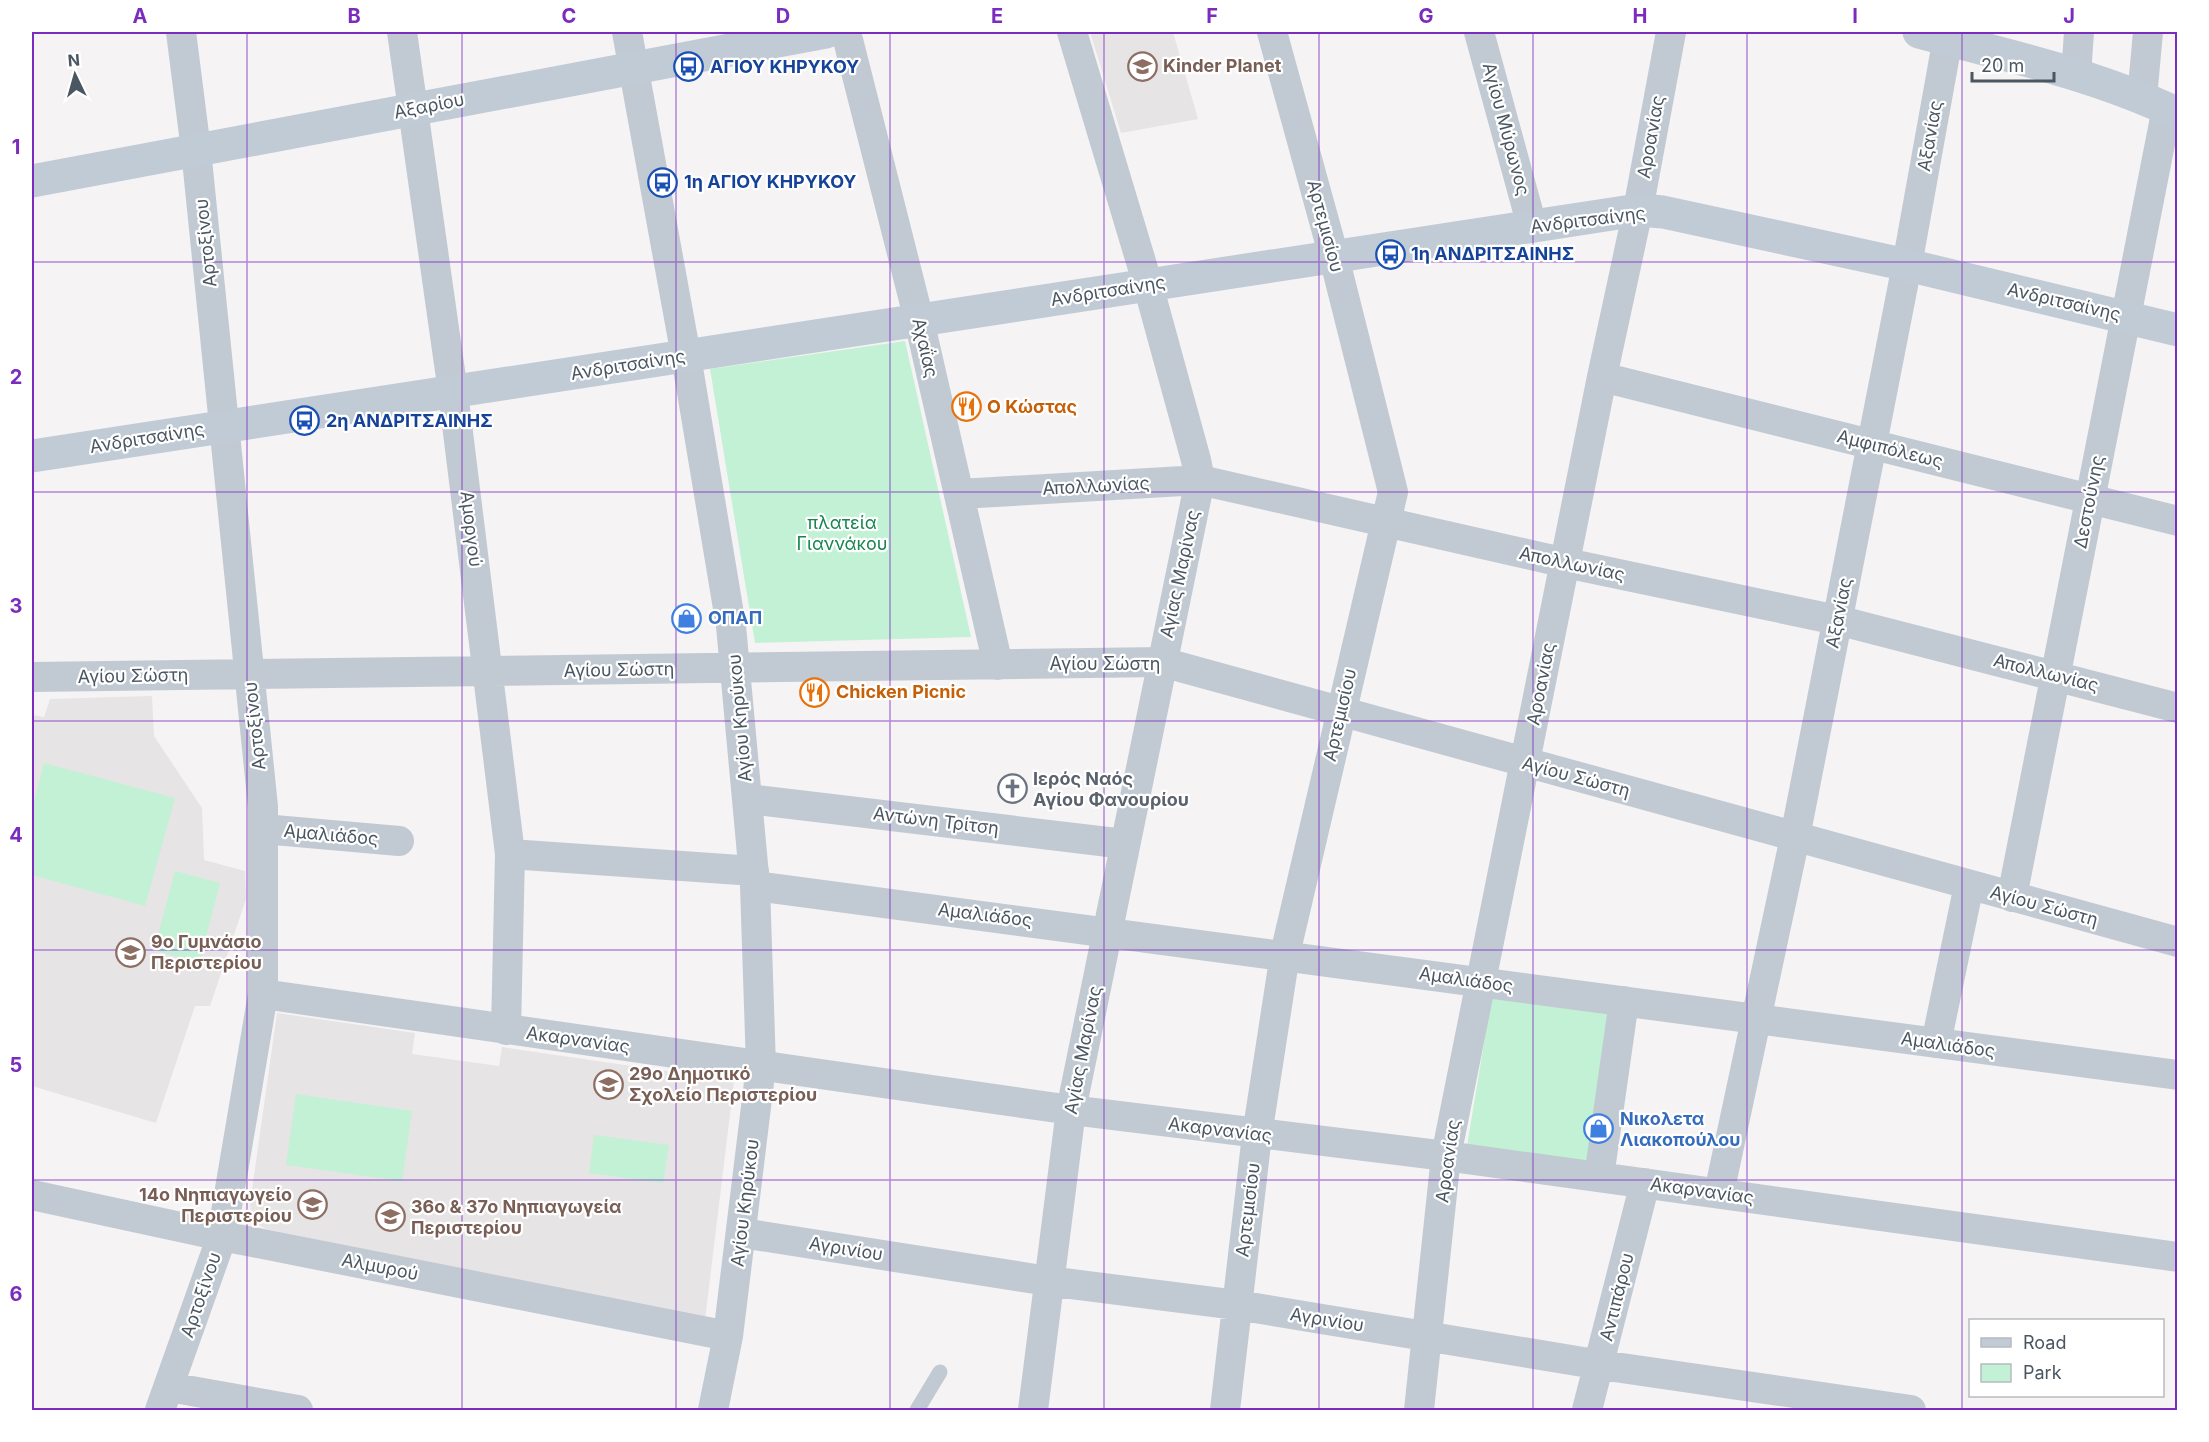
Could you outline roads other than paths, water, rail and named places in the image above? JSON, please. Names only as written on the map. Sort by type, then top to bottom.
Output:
[{"type":"street","name":"Αρτοξίνου","points":[[164,1399],[222,1236],[263,994],[263,829],[250,674],[196,150],[181,32]]},
{"type":"street","name":"Αμοργού","points":[[402,32],[490,671],[510,854],[506,1030]]},
{"type":"street","name":"Αγίου Κηρύκου","points":[[627,32],[686,356],[736,668],[755,878],[761,1066],[728,1336],[713,1410]]},
{"type":"street","name":"Αξαρίου","points":[[32,181],[826,32]]},
{"type":"street","name":"Αχαΐας","points":[[846,32],[919,320],[998,665]]},
{"type":"street","name":"Αγίας Μαρίνας","points":[[1033,1410],[1047,1281],[1071,1110],[1200,480],[1148,285],[1071,32]]},
{"type":"street","name":"Αρτεμισίου","points":[[1225,1410],[1257,1135],[1285,954],[1393,492],[1334,257],[1272,32]]},
{"type":"street","name":"Αγίου Μύρωνος","points":[[1479,32],[1532,226]]},
{"type":"street","name":"Αροανίας","points":[[1419,1410],[1446,1156],[1602,377],[1638,210],[1671,32]]},
{"type":"street","points":[[2076,76],[2079,32]]},
{"type":"street","name":"Δεστούνης","points":[[2012,897],[2126,317],[2162,107],[2148,32]]},
{"type":"street","points":[[1939,34],[2076,76],[2162,107]]},
{"type":"street","name":"Αξανίας","points":[[1719,1193],[1795,837],[1907,265],[1939,34]]},
{"type":"street","name":"Ανδριτσαίνης","points":[[32,456],[1638,210],[1663,212],[1907,265],[2178,330]]},
{"type":"street","name":"Αμφιπόλεως","points":[[1602,377],[2178,521]]},
{"type":"street","name":"Απολλωνίας","points":[[960,494],[1200,480],[1387,524],[1837,620],[2178,708]]},
{"type":"street","name":"Αγίου Σώστη","points":[[32,677],[1162,662],[2178,942]]},
{"type":"street","name":"Αντώνη Τρίτση","points":[[748,799],[1125,844]]},
{"type":"street","name":"Αμαλιάδος","points":[[263,829],[399,841]]},
{"type":"street","name":"Αμαλιάδος","points":[[510,854],[755,878],[1106,931],[2178,1075]]},
{"type":"street","points":[[1936,1043],[1969,885]]},
{"type":"street","name":"Ακαρνανίας","points":[[263,994],[1071,1110],[1257,1135],[1446,1156],[2178,1257]]},
{"type":"street","points":[[1599,1177],[1624,1001]]},
{"type":"street","name":"Αντιπάρου","points":[[1587,1410],[1601,1365],[1646,1183]]},
{"type":"street","name":"Αλμυρού","points":[[32,1195],[222,1236],[728,1336]]},
{"type":"street","name":"Αγρινίου","points":[[742,1233],[1047,1281],[1237,1305],[1601,1365],[1911,1410]]},
{"type":"street","points":[[164,1399],[298,1410]]},
{"type":"lane","points":[[917,1410],[940,1372]]},
{"type":"place","name":"Kinder Planet","points":[[1142,66]]},
{"type":"place","name":"ΑΓΙΟΥ ΚΗΡΥΚΟΥ","points":[[689,67]]},
{"type":"place","name":"1η ΑΓΙΟΥ ΚΗΡΥΚΟΥ","points":[[663,182]]},
{"type":"place","name":"1η ΑΝΔΡΙΤΣΑΙΝΗΣ","points":[[1390,254]]},
{"type":"place","name":"Ο Κώστας","points":[[966,407]]},
{"type":"place","name":"2η ΑΝΔΡΙΤΣΑΙΝΗΣ","points":[[305,421]]},
{"type":"place","name":"ΟΠΑΠ","points":[[687,618]]},
{"type":"place","name":"Chicken Picnic","points":[[815,692]]},
{"type":"place","name":"Ιερός Ναός Αγίου Φανουρίου","points":[[1012,789]]},
{"type":"place","name":"9ο Γυμνάσιο Περιστερίου","points":[[130,952]]},
{"type":"place","name":"29o Δημοτικό Σχολείο Περιστερίου","points":[[608,1084]]},
{"type":"place","name":"Νικολετα Λιακοπούλου","points":[[1599,1129]]},
{"type":"place","name":"14ο Νηπιαγωγείο Περιστερίου","points":[[313,1205]]},
{"type":"place","name":"36ο & 37ο Νηπιαγωγεία Περιστερίου","points":[[390,1217]]},
{"type":"park label","name":"πλατεία Γιαννάκου","points":[[842,533]]}]
